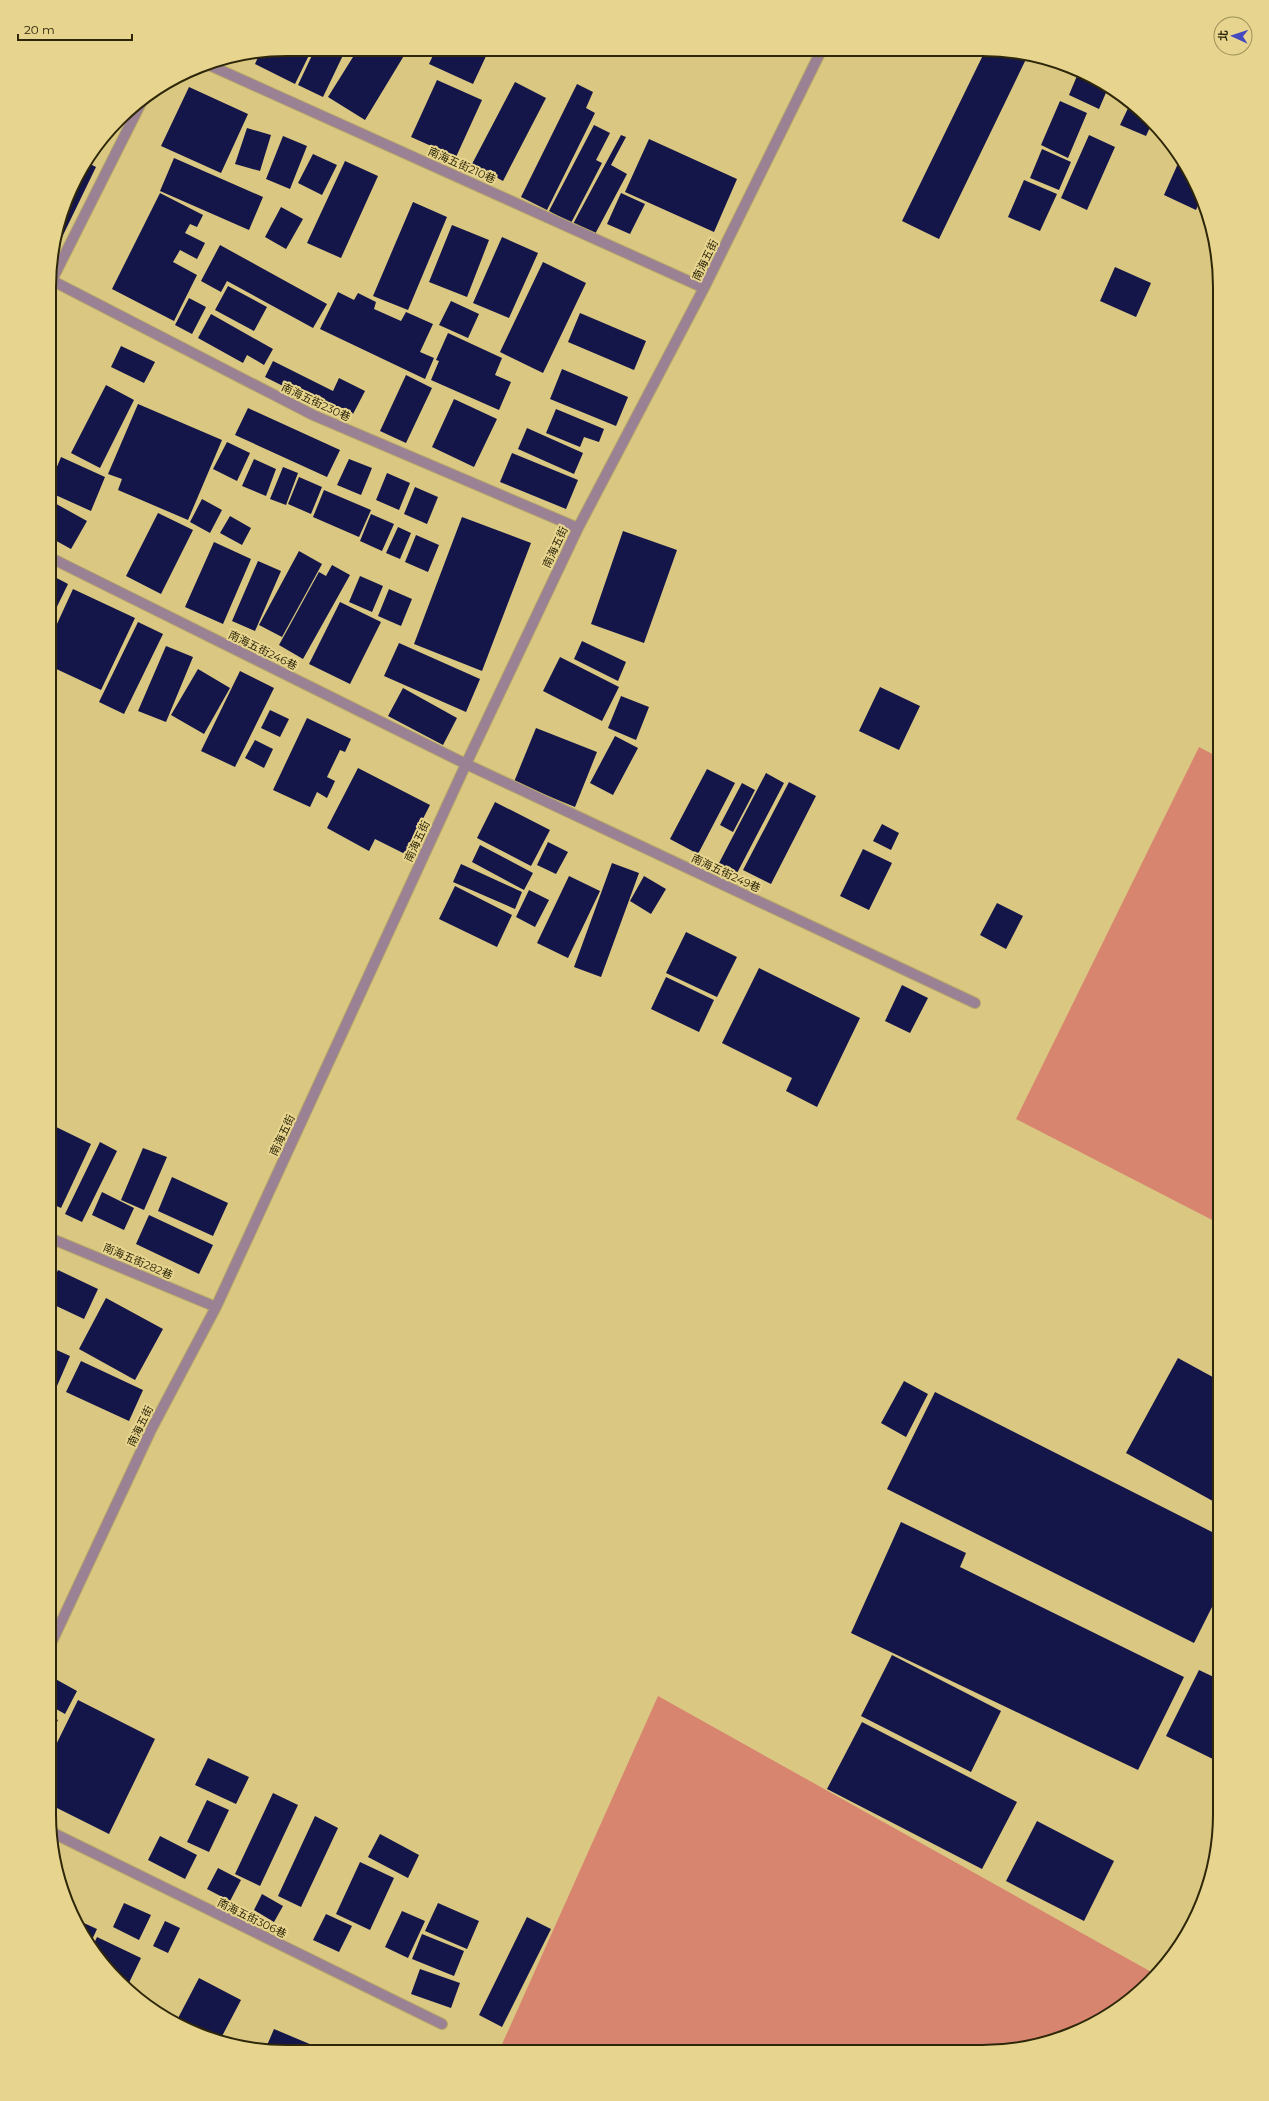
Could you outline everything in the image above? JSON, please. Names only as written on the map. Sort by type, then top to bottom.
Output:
[{"type":"street","name":"南海五街","points":[[56,1633],[151,1430],[216,1307],[466,764],[578,528],[704,288],[818,56]]},
{"type":"street","name":"南海五街210巷","points":[[216,67],[704,288]]},
{"type":"street","points":[[56,270],[136,112]]},
{"type":"street","name":"南海五街230巷","points":[[56,283],[314,415],[578,528]]},
{"type":"street","name":"南海五街246巷","points":[[56,560],[466,764]]},
{"type":"street","name":"南海五街249巷","points":[[466,764],[976,1004]]},
{"type":"street","name":"南海五街282巷","points":[[56,1240],[216,1307]]},
{"type":"street","name":"南海五街306巷","points":[[57,1835],[442,2024]]},
{"type":"shaded area","points":[[1199,747],[1213,754],[1213,1220],[1016,1119]]},
{"type":"shaded area","points":[[658,1696],[1151,1971],[1134,1988],[1110,2006],[1084,2021],[1056,2033],[1027,2041],[997,2045],[502,2045]]},
{"type":"building","points":[[272,56],[309,56],[295,84],[255,64],[258,58]]},
{"type":"building","points":[[312,56],[343,56],[323,97],[298,85]]},
{"type":"building","points":[[354,56],[404,56],[365,120],[328,97]]},
{"type":"building","points":[[433,56],[486,56],[473,84],[429,64]]},
{"type":"building","points":[[983,56],[997,56],[1026,60],[939,239],[902,221]]},
{"type":"building","points":[[1077,77],[1106,93],[1099,109],[1069,95]]},
{"type":"building","points":[[437,80],[482,100],[456,157],[411,137]]},
{"type":"building","points":[[515,82],[546,98],[503,181],[472,164]]},
{"type":"building","points":[[577,84],[593,92],[586,108],[595,113],[547,210],[521,197]]},
{"type":"building","points":[[189,87],[248,114],[221,173],[161,146]]},
{"type":"building","points":[[1060,101],[1087,113],[1068,158],[1041,145]]},
{"type":"building","points":[[1128,108],[1149,128],[1146,136],[1120,125]]},
{"type":"building","points":[[594,125],[610,133],[596,160],[602,163],[571,223],[549,211]]},
{"type":"building","points":[[247,128],[271,135],[260,171],[235,164]]},
{"type":"building","points":[[621,135],[626,137],[611,165],[627,174],[594,236],[573,224]]},
{"type":"building","points":[[1089,135],[1115,147],[1087,210],[1061,198]]},
{"type":"building","points":[[283,136],[307,146],[290,189],[266,179]]},
{"type":"building","points":[[649,139],[737,179],[714,232],[625,192]]},
{"type":"building","points":[[1042,149],[1071,162],[1059,190],[1030,178]]},
{"type":"building","points":[[313,154],[337,165],[322,195],[298,183]]},
{"type":"building","points":[[174,158],[263,197],[249,230],[160,191]]},
{"type":"building","points":[[345,161],[378,176],[341,258],[307,243]]},
{"type":"building","points":[[91,165],[96,167],[60,241],[68,213],[80,185]]},
{"type":"building","points":[[1177,165],[1189,185],[1198,206],[1196,210],[1164,195]]},
{"type":"building","points":[[1024,180],[1057,194],[1040,231],[1008,217]]},
{"type":"building","points":[[160,193],[203,215],[197,227],[190,224],[185,233],[205,243],[197,259],[180,250],[173,262],[197,275],[174,321],[112,289]]},
{"type":"building","points":[[621,193],[645,204],[630,234],[607,224]]},
{"type":"building","points":[[413,202],[447,217],[408,310],[373,296]]},
{"type":"building","points":[[281,207],[303,219],[286,249],[265,237]]},
{"type":"building","points":[[452,225],[489,240],[467,297],[429,282]]},
{"type":"building","points":[[502,237],[538,253],[509,318],[473,303]]},
{"type":"building","points":[[220,245],[327,304],[313,328],[227,281],[221,292],[201,281]]},
{"type":"building","points":[[543,262],[586,283],[543,373],[500,352]]},
{"type":"building","points":[[1115,267],[1151,283],[1136,317],[1100,301]]},
{"type":"building","points":[[228,286],[267,307],[254,331],[215,310]]},
{"type":"building","points":[[338,292],[354,300],[358,293],[376,302],[374,309],[401,321],[406,312],[433,324],[420,352],[434,358],[425,379],[320,329]]},
{"type":"building","points":[[189,298],[206,307],[192,334],[175,325]]},
{"type":"building","points":[[451,301],[479,314],[468,338],[439,325]]},
{"type":"building","points":[[580,313],[646,341],[634,370],[568,342]]},
{"type":"building","points":[[211,314],[273,349],[264,365],[247,355],[243,363],[198,338]]},
{"type":"building","points":[[448,333],[502,358],[495,375],[511,382],[499,410],[431,380],[439,361],[436,360]]},
{"type":"building","points":[[121,346],[155,362],[144,383],[111,367]]},
{"type":"building","points":[[273,361],[333,391],[339,378],[365,391],[353,414],[338,406],[335,412],[265,377]]},
{"type":"building","points":[[562,369],[628,397],[616,426],[550,399]]},
{"type":"building","points":[[406,375],[432,388],[406,443],[380,431]]},
{"type":"building","points":[[106,385],[134,400],[100,468],[71,453]]},
{"type":"building","points":[[454,399],[497,419],[474,467],[432,447]]},
{"type":"building","points":[[138,404],[222,440],[188,520],[118,490],[122,479],[108,474]]},
{"type":"building","points":[[248,408],[340,450],[327,477],[235,435]]},
{"type":"building","points":[[556,409],[604,429],[599,442],[584,437],[580,447],[546,433]]},
{"type":"building","points":[[527,428],[583,453],[574,474],[518,449]]},
{"type":"building","points":[[227,442],[250,453],[237,481],[213,469]]},
{"type":"building","points":[[512,453],[578,480],[566,509],[500,482]]},
{"type":"building","points":[[61,457],[105,477],[91,511],[56,495],[56,469]]},
{"type":"building","points":[[254,459],[276,469],[266,496],[242,486]]},
{"type":"building","points":[[349,459],[372,468],[361,495],[337,485]]},
{"type":"building","points":[[283,467],[298,473],[286,505],[270,499]]},
{"type":"building","points":[[387,473],[410,483],[399,510],[376,500]]},
{"type":"building","points":[[299,477],[322,487],[311,514],[288,504]]},
{"type":"building","points":[[415,487],[438,497],[427,524],[404,514]]},
{"type":"building","points":[[324,490],[371,510],[359,537],[313,517]]},
{"type":"building","points":[[202,499],[222,510],[210,533],[190,522]]},
{"type":"building","points":[[56,504],[87,521],[71,549],[56,541]]},
{"type":"building","points":[[158,513],[193,530],[161,594],[126,576]]},
{"type":"building","points":[[371,514],[394,524],[382,551],[360,541]]},
{"type":"building","points":[[230,516],[251,528],[242,545],[220,533]]},
{"type":"building","points":[[462,517],[531,543],[482,671],[414,644]]},
{"type":"building","points":[[398,527],[411,533],[400,559],[386,553]]},
{"type":"building","points":[[623,531],[677,550],[644,643],[591,624]]},
{"type":"building","points":[[416,535],[439,545],[428,572],[405,562]]},
{"type":"building","points":[[214,542],[251,559],[223,624],[185,607]]},
{"type":"building","points":[[299,551],[322,564],[282,637],[259,625]]},
{"type":"building","points":[[258,561],[281,571],[255,631],[232,621]]},
{"type":"building","points":[[332,565],[350,575],[303,659],[279,645],[319,572],[326,576]]},
{"type":"building","points":[[360,576],[383,586],[372,612],[349,602]]},
{"type":"building","points":[[56,578],[68,584],[56,609]]},
{"type":"building","points":[[73,589],[135,618],[101,690],[56,669],[56,626]]},
{"type":"building","points":[[389,589],[412,599],[401,626],[378,616]]},
{"type":"building","points":[[340,602],[381,622],[350,684],[309,664]]},
{"type":"building","points":[[138,622],[163,634],[124,714],[99,702]]},
{"type":"building","points":[[582,641],[626,662],[618,681],[574,659]]},
{"type":"building","points":[[399,643],[480,679],[466,712],[384,676]]},
{"type":"building","points":[[166,646],[193,657],[166,722],[138,711]]},
{"type":"building","points":[[560,657],[619,687],[602,721],[543,691]]},
{"type":"building","points":[[198,669],[230,688],[204,734],[171,715]]},
{"type":"building","points":[[240,671],[274,688],[235,767],[201,751]]},
{"type":"building","points":[[880,687],[920,706],[899,750],[859,731]]},
{"type":"building","points":[[403,688],[457,718],[443,745],[388,716]]},
{"type":"building","points":[[621,696],[649,707],[636,740],[608,728]]},
{"type":"building","points":[[270,710],[289,719],[280,737],[261,728]]},
{"type":"building","points":[[307,718],[351,739],[345,752],[340,750],[327,777],[335,781],[327,798],[317,792],[310,807],[273,790]]},
{"type":"building","points":[[536,728],[597,752],[575,807],[514,782]]},
{"type":"building","points":[[615,736],[638,748],[613,795],[590,783]]},
{"type":"building","points":[[255,740],[273,749],[264,768],[245,758]]},
{"type":"building","points":[[358,768],[430,805],[405,854],[375,839],[369,851],[327,828]]},
{"type":"building","points":[[707,769],[735,783],[698,854],[670,839]]},
{"type":"building","points":[[766,773],[784,783],[736,875],[718,865]]},
{"type":"building","points":[[789,782],[816,796],[771,884],[743,870]]},
{"type":"building","points":[[742,783],[755,790],[733,832],[720,825]]},
{"type":"building","points":[[495,802],[550,830],[531,866],[477,838]]},
{"type":"building","points":[[882,824],[899,833],[891,850],[873,841]]},
{"type":"building","points":[[548,842],[568,852],[556,874],[537,865]]},
{"type":"building","points":[[480,845],[533,873],[524,890],[472,862]]},
{"type":"building","points":[[863,849],[892,863],[869,910],[840,896]]},
{"type":"building","points":[[612,863],[639,873],[601,977],[574,967]]},
{"type":"building","points":[[461,864],[522,892],[515,909],[453,882]]},
{"type":"building","points":[[569,876],[600,891],[568,958],[537,943]]},
{"type":"building","points":[[644,876],[666,889],[651,914],[630,901]]},
{"type":"building","points":[[455,886],[512,915],[497,947],[439,919]]},
{"type":"building","points":[[529,890],[549,900],[535,927],[516,917]]},
{"type":"building","points":[[997,903],[1023,916],[1006,949],[980,935]]},
{"type":"building","points":[[686,932],[737,957],[717,997],[666,973]]},
{"type":"building","points":[[759,968],[860,1018],[817,1107],[786,1091],[792,1078],[722,1043]]},
{"type":"building","points":[[666,977],[714,1000],[699,1032],[651,1009]]},
{"type":"building","points":[[902,985],[928,998],[910,1033],[885,1021]]},
{"type":"building","points":[[56,1127],[91,1144],[61,1208],[56,1206]]},
{"type":"building","points":[[100,1142],[117,1151],[82,1222],[65,1214]]},
{"type":"building","points":[[143,1148],[167,1157],[144,1210],[121,1200]]},
{"type":"building","points":[[172,1177],[228,1203],[213,1236],[158,1211]]},
{"type":"building","points":[[102,1192],[134,1208],[124,1230],[92,1215]]},
{"type":"building","points":[[149,1215],[213,1245],[199,1274],[136,1244]]},
{"type":"building","points":[[58,1270],[98,1289],[84,1319],[56,1306],[56,1274]]},
{"type":"building","points":[[106,1298],[163,1329],[135,1380],[79,1349]]},
{"type":"building","points":[[56,1350],[70,1356],[56,1386]]},
{"type":"building","points":[[1178,1358],[1213,1377],[1213,1501],[1126,1453]]},
{"type":"building","points":[[81,1361],[143,1390],[129,1421],[66,1392]]},
{"type":"building","points":[[904,1381],[928,1394],[906,1437],[881,1423]]},
{"type":"building","points":[[935,1392],[1213,1532],[1213,1605],[1194,1643],[887,1489]]},
{"type":"building","points":[[901,1522],[966,1553],[960,1567],[1184,1677],[1138,1770],[851,1633]]},
{"type":"building","points":[[892,1655],[1001,1711],[971,1772],[861,1716]]},
{"type":"building","points":[[1199,1670],[1213,1677],[1213,1759],[1166,1736]]},
{"type":"building","points":[[56,1679],[77,1691],[65,1714],[56,1709]]},
{"type":"building","points":[[78,1700],[155,1739],[109,1834],[56,1808],[56,1745]]},
{"type":"building","points":[[862,1722],[1017,1802],[982,1869],[827,1789]]},
{"type":"building","points":[[208,1758],[249,1777],[236,1804],[195,1785]]},
{"type":"building","points":[[273,1793],[298,1805],[260,1886],[235,1874]]},
{"type":"building","points":[[207,1800],[229,1810],[209,1852],[187,1842]]},
{"type":"building","points":[[315,1816],[338,1828],[301,1907],[278,1896]]},
{"type":"building","points":[[1037,1821],[1114,1861],[1084,1921],[1006,1881]]},
{"type":"building","points":[[380,1834],[419,1855],[408,1878],[368,1857]]},
{"type":"building","points":[[160,1836],[197,1855],[185,1879],[148,1860]]},
{"type":"building","points":[[360,1862],[394,1878],[370,1930],[336,1914]]},
{"type":"building","points":[[218,1868],[241,1880],[230,1901],[207,1889]]},
{"type":"building","points":[[262,1894],[283,1906],[274,1922],[254,1910]]},
{"type":"building","points":[[124,1903],[151,1915],[139,1940],[113,1927]]},
{"type":"building","points":[[438,1903],[479,1921],[467,1949],[425,1931]]},
{"type":"building","points":[[402,1911],[425,1921],[408,1958],[385,1947]]},
{"type":"building","points":[[326,1914],[352,1926],[339,1952],[313,1940]]},
{"type":"building","points":[[527,1917],[551,1929],[502,2027],[479,2015]]},
{"type":"building","points":[[165,1921],[180,1928],[168,1953],[153,1946]]},
{"type":"building","points":[[84,1923],[97,1929],[93,1938]]},
{"type":"building","points":[[422,1934],[464,1951],[454,1976],[412,1959]]},
{"type":"building","points":[[97,1937],[141,1958],[129,1982],[113,1966],[95,1942]]},
{"type":"building","points":[[420,1969],[460,1983],[451,2008],[411,1994]]},
{"type":"building","points":[[199,1978],[241,2000],[222,2035],[213,2033],[178,2017]]},
{"type":"building","points":[[274,2029],[312,2045],[272,2045],[267,2044]]}]
